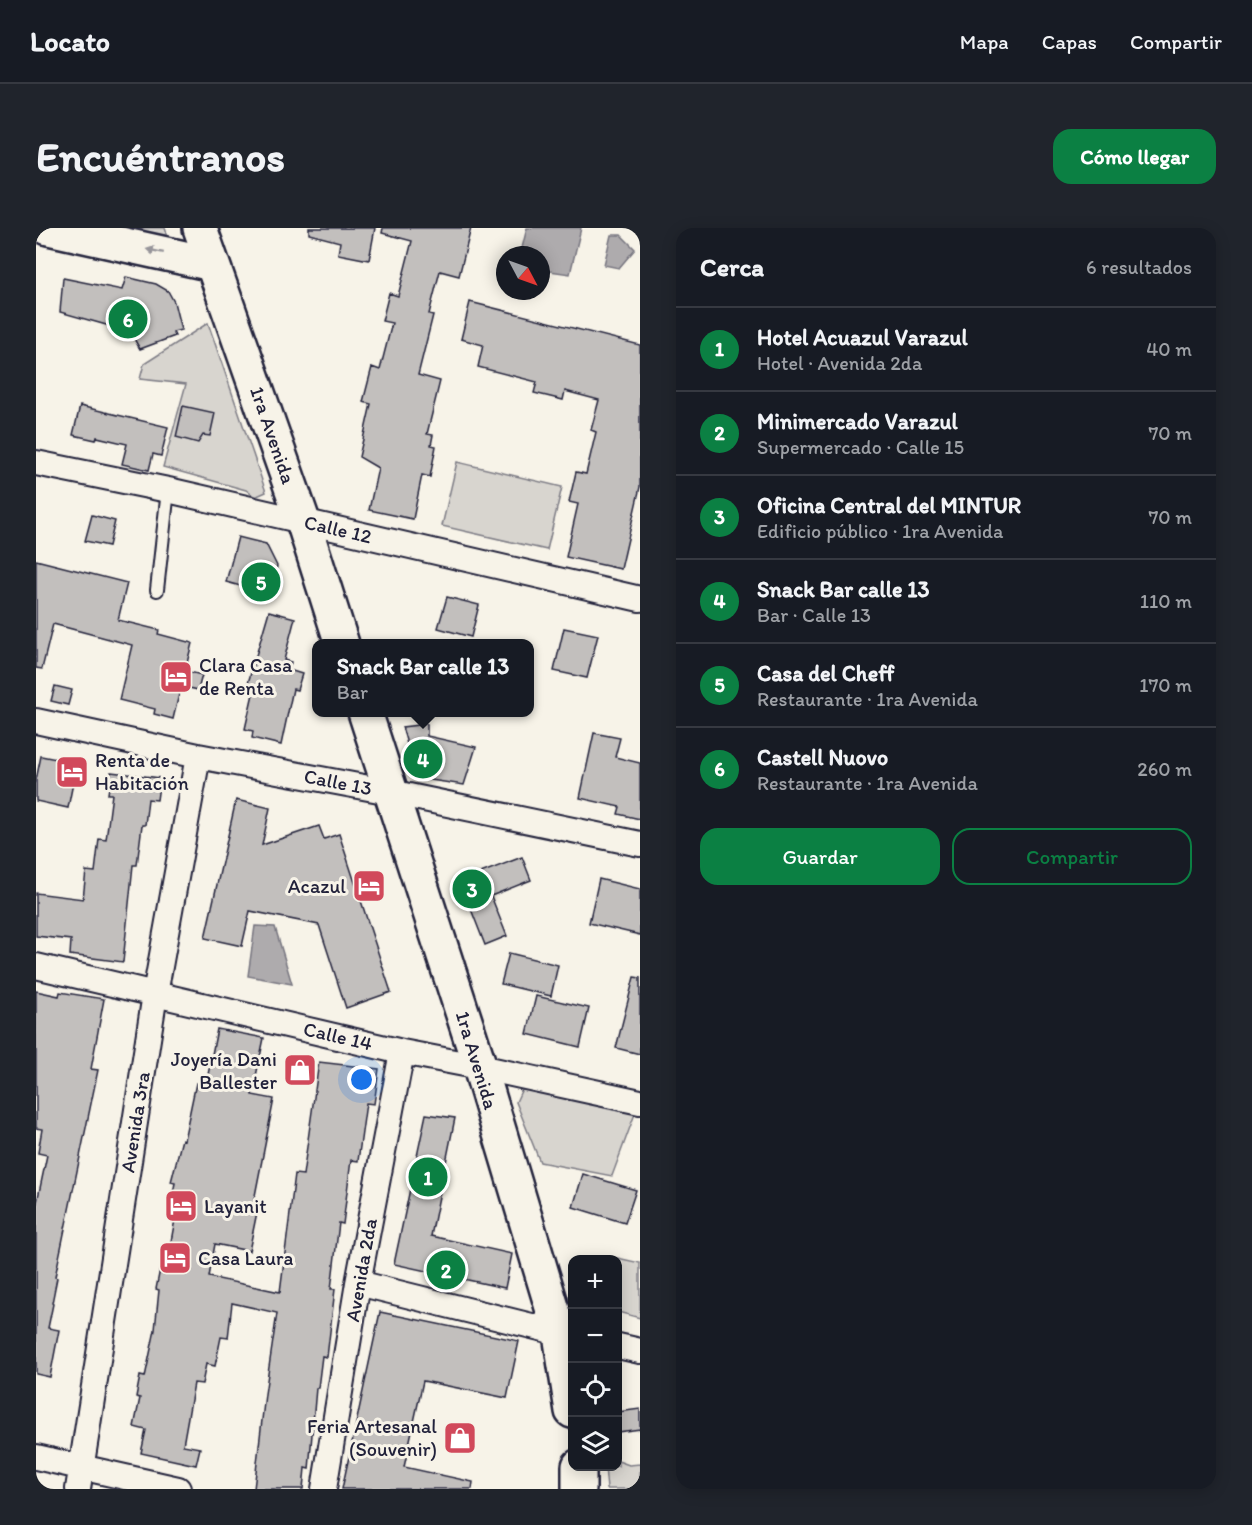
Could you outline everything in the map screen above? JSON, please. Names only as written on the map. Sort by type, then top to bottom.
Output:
[{"type":"main road","points":[[48,228],[212,264]]},
{"type":"main road","name":"1ra Avenida","points":[[200,228],[303,521],[340,639]]},
{"type":"main road","name":"1ra Avenida","points":[[367,717],[566,1335],[569,1363]]},
{"type":"main road","points":[[579,1471],[579,1489]]},
{"type":"street","name":"Calle 12","points":[[36,463],[168,490],[640,599]]},
{"type":"street","name":"Calle 13","points":[[36,721],[198,756],[390,792],[640,844]]},
{"type":"street","name":"Avenida 3ra","points":[[80,1478],[155,994],[198,756]]},
{"type":"street","name":"Calle 14","points":[[36,966],[402,1052],[480,1066],[640,1102]]},
{"type":"street","name":"Avenida 2da","points":[[324,1489],[358,1283],[402,1052]]},
{"type":"street","points":[[358,1283],[566,1335]]},
{"type":"street","points":[[622,1347],[640,1351]]},
{"type":"street","points":[[36,1456],[80,1478],[178,1489]]},
{"type":"lane","points":[[157,590],[168,490]]},
{"type":"shaded area","points":[[126,228],[165,228],[168,237]]},
{"type":"shaded area","points":[[527,228],[581,228],[570,274],[550,271],[550,246],[522,246]]},
{"type":"shaded area","points":[[611,235],[621,235],[635,249],[619,268],[604,265]]},
{"type":"shaded area","points":[[208,323],[266,492],[255,497],[246,490],[163,467],[186,384],[140,379],[144,364]]},
{"type":"shaded area","points":[[457,462],[562,487],[547,550],[442,526]]},
{"type":"shaded area","points":[[255,926],[275,927],[292,984],[248,976]]},
{"type":"shaded area","points":[[535,1084],[636,1111],[612,1176],[540,1162],[516,1102],[521,1091]]},
{"type":"shaded area","points":[[622,1259],[640,1263],[640,1318],[622,1313]]},
{"type":"shaded area","points":[[622,1462],[629,1465],[640,1464],[640,1489],[607,1489],[605,1471],[622,1471]]},
{"type":"building","points":[[309,228],[375,228],[369,260],[338,254],[340,242],[309,234]]},
{"type":"building","points":[[383,228],[471,228],[459,276],[440,271],[429,314],[433,315],[418,375],[440,381],[427,434],[433,435],[431,445],[436,446],[430,477],[422,475],[413,519],[369,510],[378,468],[359,457],[371,404],[363,402],[372,367],[380,370],[392,323],[382,321],[389,293],[398,296],[412,241],[382,233]]},
{"type":"building","points":[[126,277],[156,284],[168,291],[174,302],[181,330],[173,332],[175,336],[140,349],[133,337],[124,330],[60,312],[63,278],[122,290]]},
{"type":"building","points":[[470,302],[640,345],[640,487],[621,569],[566,557],[578,504],[569,502],[576,472],[586,474],[596,432],[591,430],[599,400],[565,391],[563,400],[534,393],[537,382],[478,367],[483,345],[461,339]]},
{"type":"building","points":[[80,406],[168,427],[161,456],[153,454],[149,470],[122,464],[127,444],[97,437],[96,440],[73,435]]},
{"type":"building","points":[[183,406],[215,413],[210,436],[203,435],[198,443],[176,437]]},
{"type":"building","points":[[92,515],[115,521],[109,546],[85,541]]},
{"type":"building","points":[[238,537],[266,544],[277,566],[269,594],[226,582]]},
{"type":"building","points":[[36,560],[127,583],[118,620],[159,630],[158,634],[192,643],[185,671],[202,675],[198,690],[181,686],[173,719],[154,714],[155,709],[119,700],[132,645],[53,624],[42,669],[36,668]]},
{"type":"building","points":[[447,597],[479,605],[471,637],[438,628]]},
{"type":"building","points":[[269,611],[295,618],[284,660],[291,662],[289,670],[302,674],[297,690],[293,689],[281,745],[252,738],[253,731],[245,729],[255,685],[248,683]]},
{"type":"building","points":[[564,628],[598,635],[587,678],[554,671]]},
{"type":"building","points":[[55,686],[72,690],[68,705],[51,701]]},
{"type":"building","points":[[427,724],[427,736],[476,747],[464,785],[417,778],[402,727]]},
{"type":"building","points":[[594,733],[620,738],[615,757],[640,763],[640,819],[618,814],[620,807],[580,798]]},
{"type":"building","points":[[41,756],[77,763],[68,808],[36,801],[36,780]]},
{"type":"building","points":[[111,772],[160,778],[157,800],[148,799],[137,865],[133,865],[123,962],[70,955],[71,940],[36,936],[36,893],[83,899],[86,871],[95,872],[99,839],[106,840],[112,794],[108,794]]},
{"type":"building","points":[[236,800],[270,808],[262,845],[319,826],[324,839],[339,834],[391,992],[346,1008],[319,925],[250,911],[242,946],[205,938]]},
{"type":"building","points":[[522,857],[531,880],[491,896],[507,936],[485,945],[460,881]]},
{"type":"building","points":[[599,879],[640,889],[640,935],[589,923]]},
{"type":"building","points":[[509,953],[558,965],[551,996],[501,984]]},
{"type":"building","points":[[634,977],[640,978],[640,1054],[616,1048]]},
{"type":"building","points":[[36,991],[59,996],[60,992],[104,999],[91,1069],[98,1070],[55,1277],[57,1278],[48,1328],[59,1330],[50,1377],[36,1374],[36,1207],[47,1155],[38,1153],[42,1129],[36,1128]]},
{"type":"building","points":[[536,996],[589,1008],[580,1047],[527,1034]]},
{"type":"building","points":[[217,1029],[264,1038],[252,1095],[274,1099],[252,1211],[257,1212],[249,1251],[215,1244],[209,1277],[280,1292],[295,1174],[303,1175],[319,1062],[379,1069],[374,1104],[366,1103],[358,1161],[351,1160],[343,1224],[339,1223],[331,1289],[335,1289],[327,1357],[322,1356],[318,1388],[316,1388],[309,1469],[305,1468],[303,1489],[254,1489],[277,1313],[232,1303],[228,1338],[221,1337],[215,1366],[206,1364],[202,1384],[194,1383],[183,1445],[200,1448],[196,1465],[141,1453],[146,1430],[134,1427],[140,1398],[136,1397],[140,1376],[145,1377],[155,1330],[159,1290],[156,1289],[160,1269],[166,1269],[176,1214],[169,1213],[175,1183],[171,1182],[182,1139],[184,1140],[196,1083],[206,1085]]},
{"type":"building","points":[[426,1114],[455,1118],[431,1236],[512,1254],[505,1288],[394,1264]]},
{"type":"building","points":[[583,1174],[636,1190],[625,1223],[573,1207]]},
{"type":"building","points":[[380,1312],[519,1341],[507,1398],[423,1381],[404,1467],[473,1482],[472,1489],[342,1489]]},
{"type":"building","points":[[640,1409],[640,1429],[622,1431],[622,1411]]},
{"type":"place","name":"Castell Nuovo","points":[[128,319]]},
{"type":"place","name":"Casa del Cheff","points":[[261,582]]},
{"type":"place","name":"Clara Casa de Renta","points":[[176,677]]},
{"type":"place","name":"Snack Bar calle 13","points":[[423,759]]},
{"type":"place","name":"Renta de Habitación","points":[[72,772]]},
{"type":"place","name":"Acazul","points":[[369,886]]},
{"type":"place","name":"Oficina Central del MINTUR","points":[[472,889]]},
{"type":"place","name":"Joyería Dani Ballester","points":[[300,1070]]},
{"type":"place","name":"Hotel Acuazul Varazul","points":[[428,1177]]},
{"type":"place","name":"Layanit","points":[[181,1206]]},
{"type":"place","name":"Casa Laura","points":[[175,1258]]},
{"type":"place","name":"Minimercado Varazul","points":[[446,1270]]},
{"type":"place","name":"Feria Artesanal (Souvenir)","points":[[460,1438]]}]
